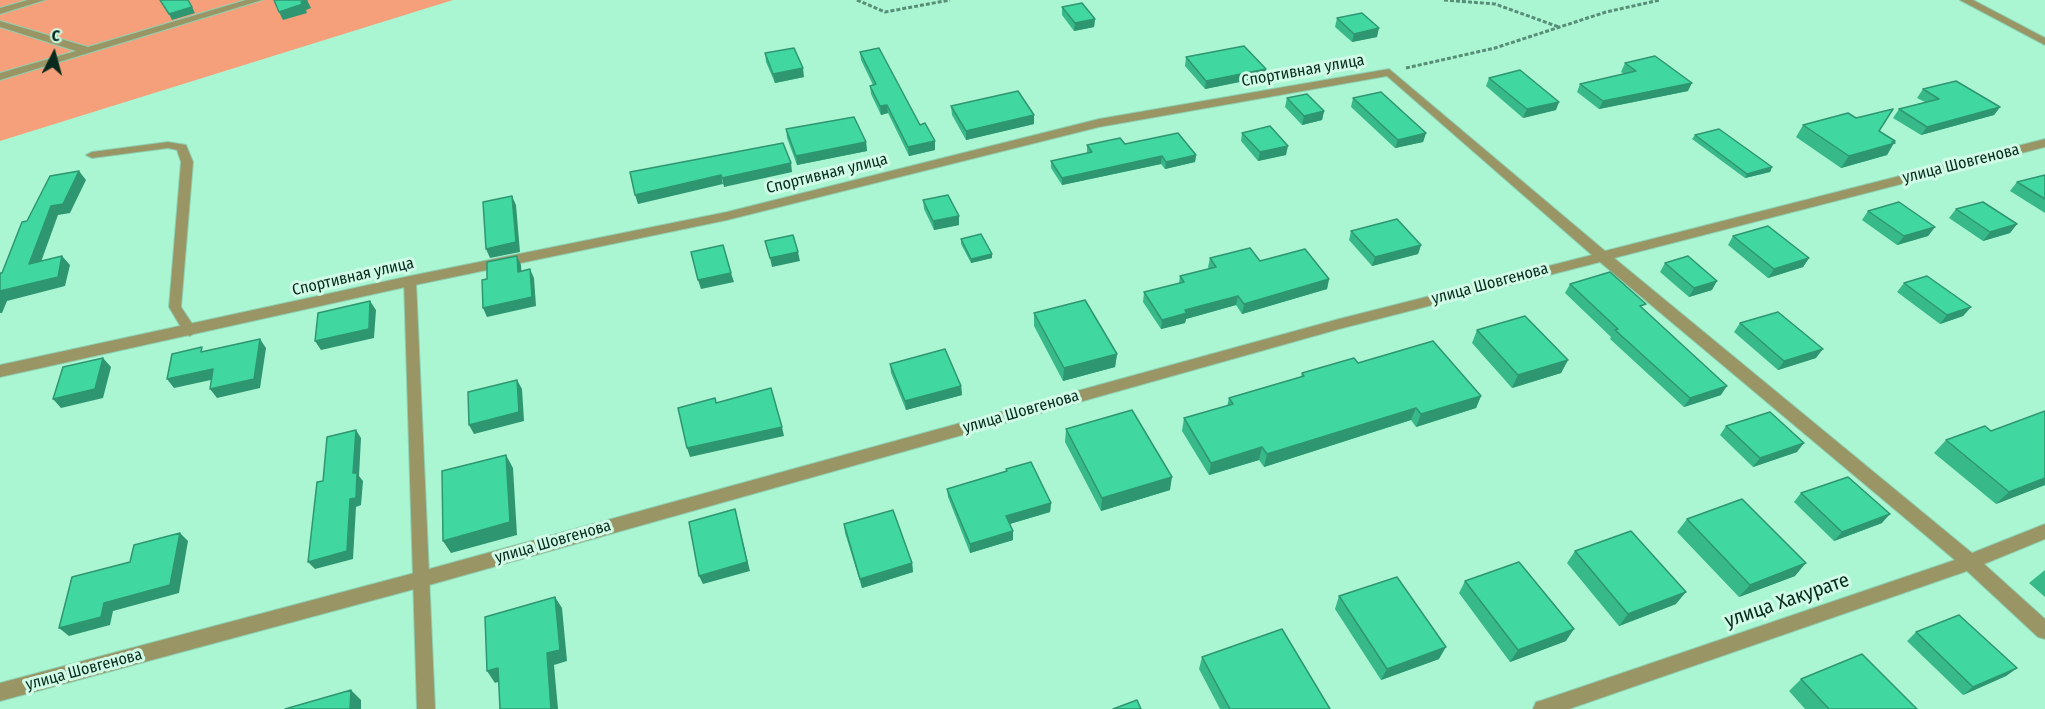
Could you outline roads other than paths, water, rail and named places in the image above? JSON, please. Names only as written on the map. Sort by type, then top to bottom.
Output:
[{"type":"street","points":[[0,11],[40,0]]},
{"type":"street","points":[[0,76],[257,0]]},
{"type":"street","points":[[1965,0],[2045,42]]},
{"type":"street","points":[[0,24],[86,51]]},
{"type":"street","name":"Спортивная улица","points":[[0,371],[410,281],[727,216],[1099,123],[1389,72],[1601,255]]},
{"type":"street","name":"улица Шовгенова","points":[[0,692],[422,579],[1350,321],[2045,143]]},
{"type":"street","points":[[1601,255],[1970,562],[2045,631]]},
{"type":"street","name":"улица Хакурате","points":[[1543,709],[1970,562],[2045,531]]},
{"type":"lane","points":[[92,155],[168,145],[182,147],[187,162],[175,307],[190,331]]},
{"type":"lane","points":[[410,281],[426,709]]}]
